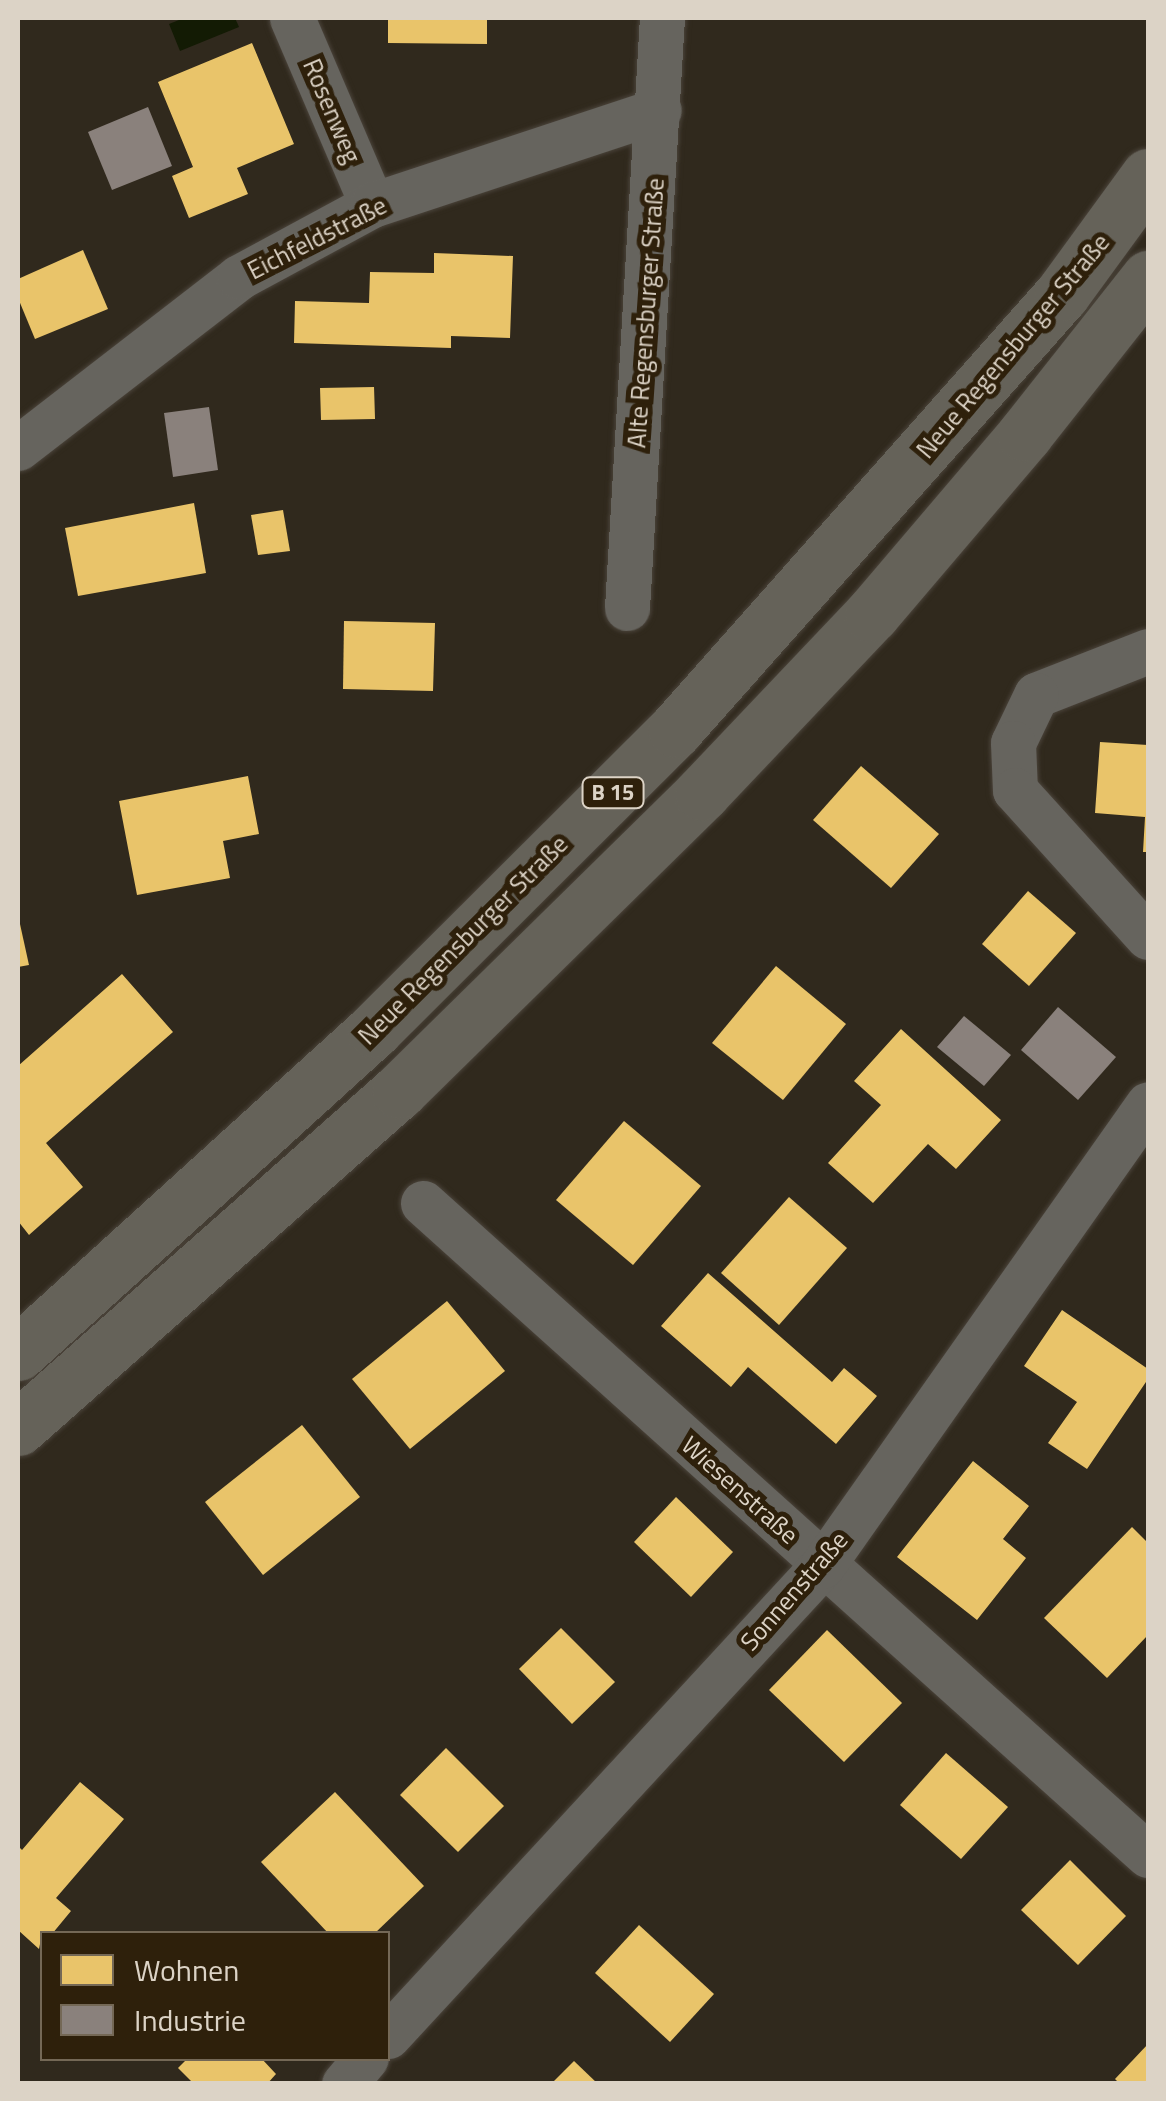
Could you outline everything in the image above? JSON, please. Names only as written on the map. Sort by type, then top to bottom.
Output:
[{"type":"highway","name":"Neue Regensburger Straße","points":[[18,1353],[374,1030],[676,730],[1062,294],[1148,176]]},
{"type":"highway","name":"B 15","points":[[18,1428],[399,1090],[702,793],[872,614],[1026,434],[1148,278]]},
{"type":"street","name":"Rosenweg","points":[[292,18],[372,205]]},
{"type":"street","name":"Alte Regensburger Straße","points":[[626,608],[660,110],[662,18]]},
{"type":"street","name":"Eichfeldstraße","points":[[19,443],[239,278],[372,205],[660,110]]},
{"type":"street","points":[[1148,651],[1036,695],[1013,743],[1015,790],[1148,936]]},
{"type":"street","name":"Sonnenstraße","points":[[390,2034],[822,1566],[1148,1104]]},
{"type":"street","name":"Wiesenstraße","points":[[423,1203],[822,1566],[1148,1855]]},
{"type":"shaded area","points":[[184,18],[235,18],[239,27],[180,51],[169,24]]},
{"type":"building: Wohnen","points":[[388,18],[487,18],[487,44],[388,43]]},
{"type":"building: Wohnen","points":[[252,43],[294,144],[237,168],[248,194],[189,218],[172,176],[193,167],[158,82]]},
{"type":"building: Wohnen","points":[[83,250],[108,309],[35,339],[18,298],[18,279]]},
{"type":"building: Wohnen","points":[[434,253],[513,256],[510,338],[451,336],[451,348],[294,343],[295,301],[369,303],[370,272],[434,273]]},
{"type":"building: Wohnen","points":[[374,387],[375,419],[321,420],[320,388]]},
{"type":"building: Wohnen","points":[[194,503],[206,573],[78,596],[65,528]]},
{"type":"building: Wohnen","points":[[283,510],[290,551],[258,555],[251,515]]},
{"type":"building: Wohnen","points":[[344,621],[435,623],[433,691],[343,689]]},
{"type":"building: Wohnen","points":[[1100,742],[1148,745],[1148,852],[1143,852],[1145,817],[1095,813]]},
{"type":"building: Wohnen","points":[[861,766],[939,834],[891,888],[813,820]]},
{"type":"building: Wohnen","points":[[248,776],[259,834],[223,841],[230,878],[137,895],[119,801]]},
{"type":"building: Wohnen","points":[[1028,891],[1076,933],[1029,986],[982,944]]},
{"type":"building: Wohnen","points":[[18,915],[29,965],[18,967]]},
{"type":"building: Wohnen","points":[[776,966],[846,1024],[783,1100],[712,1043]]},
{"type":"building: Wohnen","points":[[122,974],[173,1032],[46,1143],[83,1187],[29,1235],[18,1221],[18,1066]]},
{"type":"building: Wohnen","points":[[901,1029],[1001,1120],[956,1169],[928,1144],[873,1203],[828,1163],[881,1105],[854,1081]]},
{"type":"building: Wohnen","points":[[624,1121],[701,1186],[633,1265],[556,1200]]},
{"type":"building: Wohnen","points":[[789,1197],[847,1248],[779,1325],[721,1273]]},
{"type":"building: Wohnen","points":[[708,1273],[832,1382],[844,1368],[877,1396],[836,1444],[748,1367],[731,1387],[661,1326]]},
{"type":"building: Wohnen","points":[[447,1301],[505,1371],[410,1449],[352,1379]]},
{"type":"building: Wohnen","points":[[1062,1310],[1148,1369],[1148,1379],[1087,1469],[1048,1443],[1077,1402],[1024,1366]]},
{"type":"building: Wohnen","points":[[302,1425],[360,1497],[263,1575],[205,1502]]},
{"type":"building: Wohnen","points":[[973,1461],[1029,1506],[1003,1539],[1026,1558],[977,1620],[897,1557]]},
{"type":"building: Wohnen","points":[[676,1497],[733,1552],[691,1597],[634,1542]]},
{"type":"building: Wohnen","points":[[1132,1527],[1148,1543],[1148,1635],[1107,1678],[1044,1618]]},
{"type":"building: Wohnen","points":[[561,1628],[615,1682],[572,1724],[519,1669]]},
{"type":"building: Wohnen","points":[[827,1630],[902,1703],[844,1762],[769,1690]]},
{"type":"building: Wohnen","points":[[446,1748],[504,1806],[458,1852],[400,1795]]},
{"type":"building: Wohnen","points":[[946,1753],[1008,1807],[961,1859],[900,1805]]},
{"type":"building: Wohnen","points":[[80,1782],[124,1819],[56,1898],[71,1911],[54,1931],[40,1931],[39,1949],[18,1930],[18,1846],[22,1850]]},
{"type":"building: Wohnen","points":[[335,1792],[424,1886],[377,1931],[326,1931],[261,1862]]},
{"type":"building: Wohnen","points":[[1070,1860],[1126,1916],[1078,1965],[1021,1910]]},
{"type":"building: Wohnen","points":[[639,1925],[714,1994],[670,2042],[595,1973]]},
{"type":"building: Wohnen","points":[[1148,2044],[1148,2084],[1120,2084],[1115,2079]]},
{"type":"building: Wohnen","points":[[185,2061],[264,2061],[276,2074],[267,2084],[194,2084],[178,2068]]},
{"type":"building: Wohnen","points":[[574,2061],[598,2084],[551,2084]]},
{"type":"building: Industrie","points":[[148,107],[172,166],[112,190],[88,132]]},
{"type":"building: Industrie","points":[[209,407],[218,470],[173,477],[164,413]]},
{"type":"building: Industrie","points":[[1058,1007],[1116,1057],[1078,1100],[1021,1050]]},
{"type":"building: Industrie","points":[[964,1016],[1011,1055],[984,1086],[937,1047]]}]
